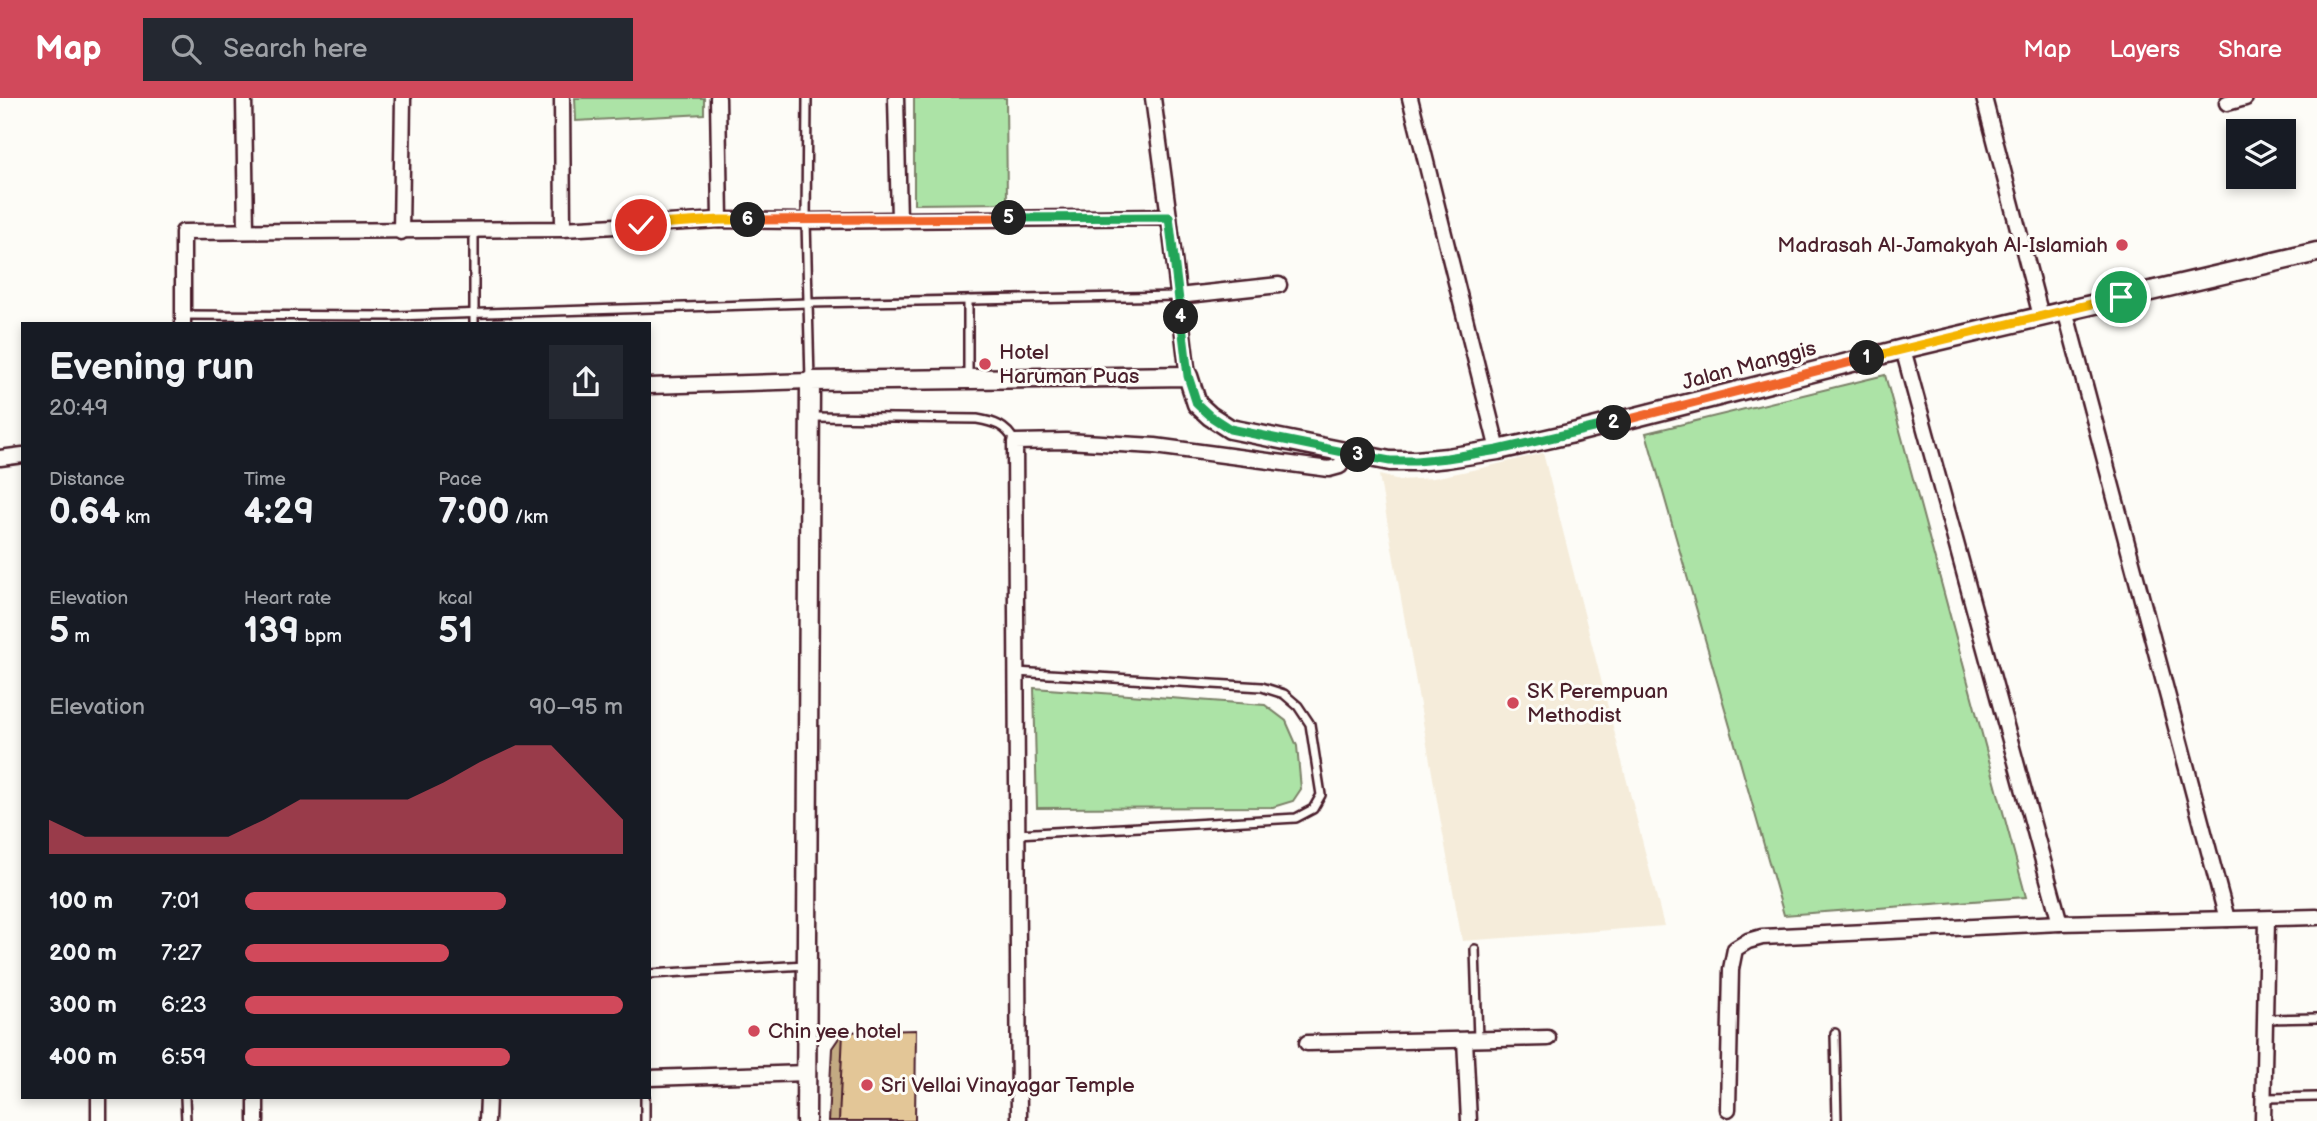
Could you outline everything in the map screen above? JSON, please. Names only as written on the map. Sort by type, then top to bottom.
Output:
[{"type":"street","points":[[244,98],[246,231]]},
{"type":"street","points":[[401,232],[403,98]]},
{"type":"street","points":[[562,98],[563,229]]},
{"type":"street","points":[[719,98],[720,220]]},
{"type":"street","points":[[897,98],[899,219]]},
{"type":"street","points":[[651,386],[1188,376],[1153,98]]},
{"type":"street","points":[[1410,98],[1498,450]]},
{"type":"street","points":[[1983,98],[2041,316]]},
{"type":"street","points":[[2227,103],[2245,98]]},
{"type":"street","points":[[183,319],[183,232],[474,231],[720,220],[1169,217]]},
{"type":"street","name":"Jalan Manggis","points":[[1188,376],[1197,404],[1230,429],[1390,461],[1416,461],[1498,450],[1903,349],[2317,252]]},
{"type":"street","points":[[1178,296],[1279,285]]},
{"type":"street","points":[[2065,310],[2227,919]]},
{"type":"street","points":[[1903,349],[2060,923]]},
{"type":"street","points":[[806,1121],[810,381]]},
{"type":"street","points":[[1019,1121],[1015,442],[1066,441],[1155,446],[1329,469],[1340,466],[1347,453]]},
{"type":"street","points":[[0,458],[21,455]]},
{"type":"street","points":[[1728,1108],[1731,969],[1735,949],[1748,941],[1762,937],[2060,923],[2317,918]]},
{"type":"street","points":[[2263,1121],[2267,920]]},
{"type":"street","points":[[1307,1043],[1548,1038]]},
{"type":"street","points":[[1469,1121],[1471,1039]]},
{"type":"street","points":[[651,1078],[806,1073]]},
{"type":"street","points":[[99,1099],[99,1121]]},
{"type":"street","points":[[256,1099],[256,1121]]},
{"type":"street","points":[[487,1121],[488,1099]]},
{"type":"lane","points":[[807,98],[806,221],[810,381]]},
{"type":"lane","points":[[474,231],[474,322]]},
{"type":"lane","points":[[183,319],[1178,296]]},
{"type":"lane","points":[[968,300],[968,379]]},
{"type":"lane","points":[[810,417],[977,419],[996,423],[1009,431],[1015,442]]},
{"type":"lane","points":[[1016,672],[1262,687],[1284,694],[1298,706],[1310,724],[1321,795],[1313,809],[1296,818],[1016,834]]},
{"type":"lane","points":[[1471,1039],[1475,950]]},
{"type":"lane","points":[[651,974],[806,965]]},
{"type":"lane","points":[[2265,1019],[2317,1018]]},
{"type":"lane","points":[[1835,1033],[1837,1121]]},
{"type":"lane","points":[[2264,1098],[2317,1097]]},
{"type":"lane","points":[[185,1099],[186,1121]]},
{"type":"lane","points":[[645,1099],[645,1121]]},
{"type":"shaded area","name":"SK Perempuan Methodist","points":[[1543,453],[1664,926],[1462,941],[1379,475],[1400,480],[1433,478]]},
{"type":"green space","points":[[575,98],[704,98],[704,114],[576,121]]},
{"type":"green space","points":[[914,98],[1006,98],[1007,203],[914,204]]},
{"type":"green space","points":[[1885,375],[2026,897],[1784,915],[1646,433]]},
{"type":"green space","points":[[1034,688],[1265,705],[1286,721],[1297,746],[1301,789],[1293,801],[1273,807],[1037,808]]},
{"type":"building","name":"Sri Vellai Vinayagar Temple","points":[[916,1030],[915,1121],[839,1121],[843,1032]]},
{"type":"place","name":"Madrasah Al-Jamakyah Al-Islamiah","points":[[2122,245]]},
{"type":"place","name":"Hotel Haruman Puas","points":[[985,364]]},
{"type":"place","name":"SK Perempuan Methodist","points":[[1513,703]]},
{"type":"place","name":"Chin yee hotel","points":[[754,1031]]},
{"type":"place","name":"Sri Vellai Vinayagar Temple","points":[[867,1085]]},
{"type":"route","points":[[641,225],[720,220],[1169,217],[1188,376],[1197,404],[1230,429],[1390,461],[1447,458],[1498,450],[2121,297]]}]
